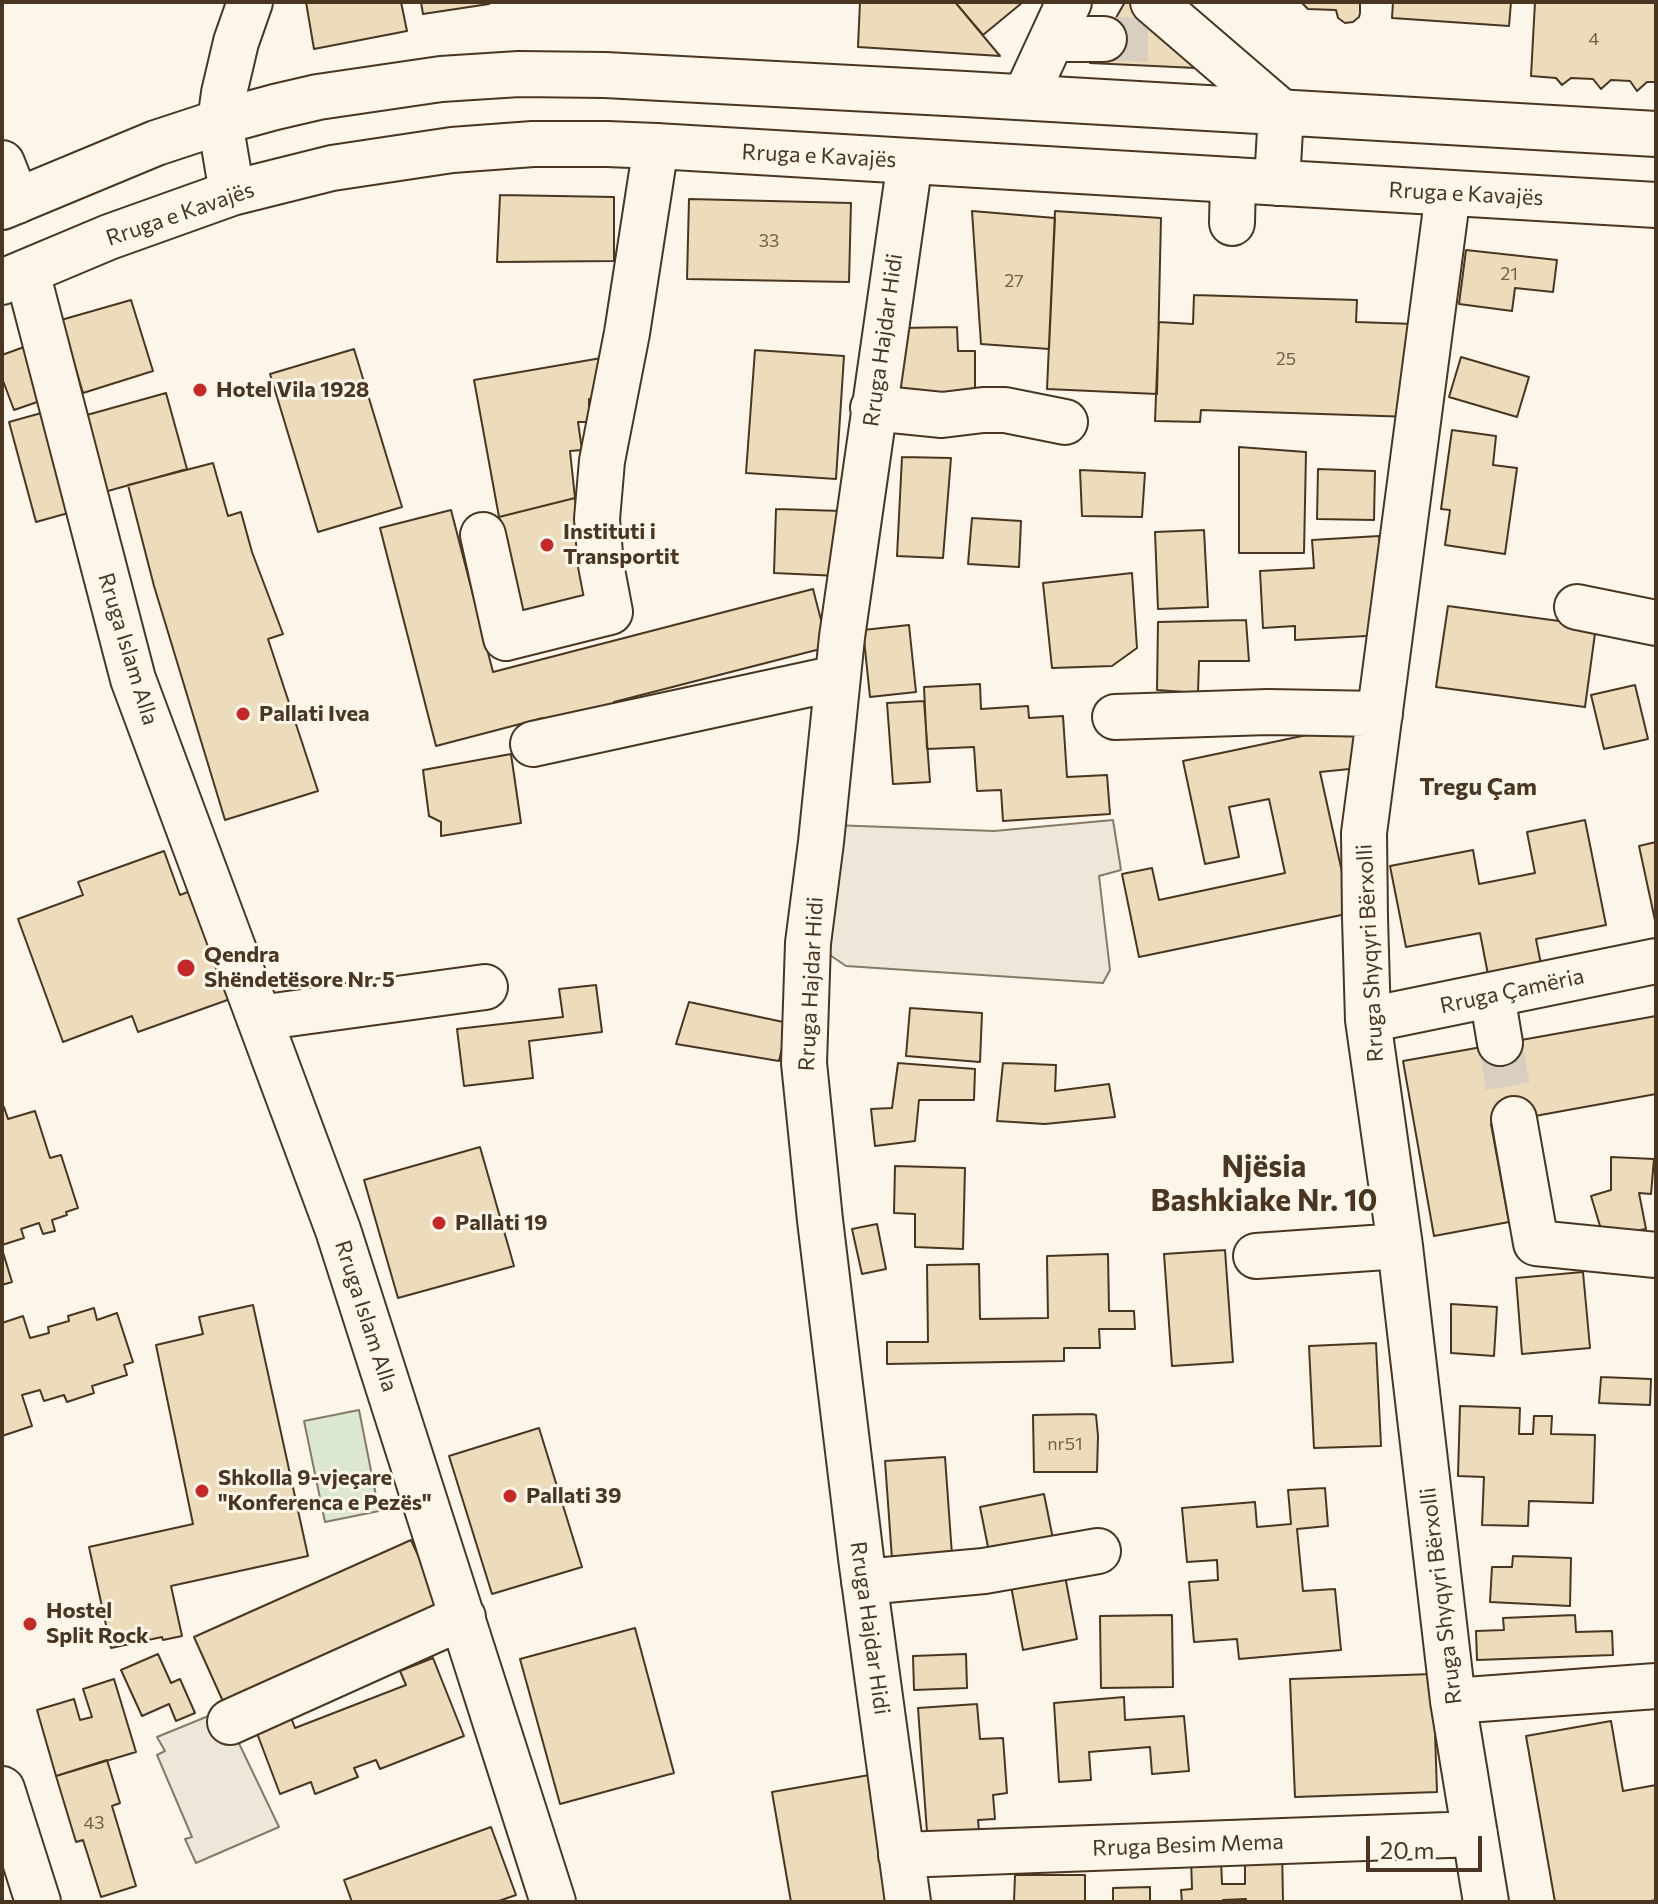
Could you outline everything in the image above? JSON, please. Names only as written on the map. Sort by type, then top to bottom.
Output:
[{"type":"street","points":[[232,193],[220,122],[236,42],[250,2]]},
{"type":"street","points":[[1025,97],[1060,20],[1104,39]]},
{"type":"street","points":[[1173,28],[1281,112]]},
{"type":"street","points":[[7,190],[275,107],[441,79],[519,74],[605,75],[1025,97],[1656,134]]},
{"type":"street","points":[[1277,183],[1281,112]]},
{"type":"street","name":"Rruga e Kavajës","points":[[14,277],[109,237],[232,193],[332,168],[452,150],[533,144],[656,146],[1656,205]]},
{"type":"street","points":[[483,535],[506,638],[610,612],[601,565],[597,519],[601,476],[656,146]]},
{"type":"street","name":"Rruga Hajdar Hidi","points":[[908,1902],[864,1582],[804,1063],[808,943],[837,678],[910,161]]},
{"type":"street","points":[[1232,223],[1233,180]]},
{"type":"street","name":"Rruga Shyqyri Bërxolli","points":[[1448,193],[1364,833],[1368,1020],[1400,1246],[1453,1701],[1486,1902]]},
{"type":"street","name":"Rruga Islam Alla","points":[[14,277],[133,679],[338,1230],[553,1902]]},
{"type":"street","points":[[873,408],[942,415],[1005,410],[1065,422]]},
{"type":"street","points":[[1577,607],[1656,623]]},
{"type":"street","points":[[533,744],[837,678]]},
{"type":"street","points":[[1115,717],[1268,712],[1380,714]]},
{"type":"street","name":"Rruga Çamëria","points":[[1368,1020],[1656,961]]},
{"type":"street","points":[[259,1018],[485,987]]},
{"type":"street","points":[[1492,995],[1500,1043]]},
{"type":"street","points":[[1514,1119],[1536,1243],[1656,1255]]},
{"type":"street","points":[[1256,1256],[1400,1246]]},
{"type":"street","points":[[864,1582],[984,1571],[1098,1551]]},
{"type":"street","points":[[230,1722],[463,1617]]},
{"type":"street","points":[[1453,1701],[1656,1686]]},
{"type":"street","points":[[2,1789],[38,1902]]},
{"type":"street","name":"Rruga Besim Mema","points":[[901,1855],[1475,1834]]},
{"type":"green space","points":[[359,1410],[379,1511],[325,1522],[304,1421]]},
{"type":"shaded area","points":[[1113,820],[1121,870],[1099,876],[1110,970],[1103,983],[846,966],[824,951],[832,825],[994,831]]},
{"type":"shaded area","points":[[223,1710],[279,1827],[196,1863],[185,1839],[192,1837],[157,1755],[165,1751],[157,1737]]},
{"type":"building","points":[[306,2],[401,2],[407,31],[314,49]]},
{"type":"building","points":[[421,2],[489,2],[489,4],[423,14]]},
{"type":"building","points":[[860,2],[955,2],[1000,56],[858,47]]},
{"type":"building","points":[[955,2],[1023,2],[983,35]]},
{"type":"building","points":[[1125,2],[1130,2],[1196,68],[1090,63]]},
{"type":"building","points":[[1301,2],[1360,2],[1360,13],[1353,22],[1345,23],[1338,18],[1336,10],[1308,9]]},
{"type":"building","points":[[1393,2],[1511,2],[1509,26],[1392,18]]},
{"type":"building","points":[[1535,2],[1656,2],[1656,82],[1647,82],[1637,91],[1630,81],[1611,80],[1601,89],[1593,79],[1571,78],[1562,85],[1556,78],[1531,76]]},
{"type":"building","points":[[500,195],[614,197],[614,261],[497,262]]},
{"type":"building","points":[[689,199],[851,203],[849,282],[687,279]]},
{"type":"building","points":[[972,211],[1055,218],[1049,349],[981,344]]},
{"type":"building","points":[[1055,211],[1161,218],[1157,394],[1047,389]]},
{"type":"building","points":[[1466,250],[1557,260],[1553,292],[1515,288],[1512,311],[1459,304]]},
{"type":"building","points":[[1194,295],[1357,300],[1356,322],[1415,324],[1412,417],[1201,410],[1200,422],[1155,421],[1159,322],[1193,324]]},
{"type":"building","points":[[131,300],[153,371],[83,393],[61,320]]},
{"type":"building","points":[[957,327],[958,351],[975,351],[975,400],[901,401],[900,328]]},
{"type":"building","points":[[24,347],[43,400],[14,410],[2,378],[2,355]]},
{"type":"building","points":[[354,349],[402,507],[318,532],[270,374]]},
{"type":"building","points":[[755,350],[844,356],[836,479],[746,473]]},
{"type":"building","points":[[607,357],[607,398],[589,399],[589,422],[578,422],[582,450],[570,451],[575,498],[499,517],[474,380]]},
{"type":"building","points":[[1461,357],[1529,377],[1517,417],[1449,397]]},
{"type":"building","points":[[166,393],[187,469],[97,494],[76,418]]},
{"type":"building","points":[[45,412],[72,512],[36,522],[9,422]]},
{"type":"building","points":[[1452,430],[1496,436],[1493,465],[1517,468],[1505,554],[1445,545],[1450,510],[1441,509]]},
{"type":"building","points":[[1239,447],[1306,452],[1304,553],[1239,553]]},
{"type":"building","points":[[902,457],[951,458],[943,558],[897,556]]},
{"type":"building","name":"Pallati Ivea","points":[[213,463],[228,516],[241,512],[252,552],[283,634],[268,639],[318,791],[225,820],[154,586],[128,485]]},
{"type":"building","points":[[1318,469],[1375,471],[1374,520],[1317,519]]},
{"type":"building","points":[[1080,470],[1145,473],[1142,517],[1082,516]]},
{"type":"building","points":[[575,498],[587,598],[519,615],[499,517]]},
{"type":"building","points":[[776,509],[842,511],[839,576],[774,573]]},
{"type":"building","points":[[451,510],[493,672],[813,589],[828,647],[614,702],[618,718],[547,736],[543,718],[436,746],[380,528]]},
{"type":"building","points":[[972,518],[1021,521],[1019,567],[968,564]]},
{"type":"building","points":[[1204,530],[1208,607],[1158,609],[1155,532]]},
{"type":"building","points":[[1379,536],[1384,635],[1295,640],[1295,626],[1263,628],[1260,571],[1314,568],[1312,540]]},
{"type":"building","points":[[1132,573],[1137,648],[1112,666],[1052,668],[1043,583]]},
{"type":"building","points":[[1448,606],[1596,626],[1585,707],[1436,687]]},
{"type":"building","points":[[1246,620],[1249,661],[1199,661],[1198,693],[1157,690],[1158,622]]},
{"type":"building","points":[[909,625],[916,692],[870,697],[863,630]]},
{"type":"building","points":[[980,684],[981,709],[1028,706],[1029,718],[1063,716],[1067,777],[1107,775],[1110,814],[1003,821],[1001,790],[977,791],[974,747],[927,749],[924,687]]},
{"type":"building","points":[[1635,685],[1648,739],[1604,749],[1591,695]]},
{"type":"building","points":[[924,701],[930,782],[893,784],[887,703]]},
{"type":"building","points":[[1321,732],[1370,736],[1369,767],[1320,772],[1351,913],[1139,957],[1122,874],[1152,868],[1159,900],[1285,873],[1269,799],[1229,807],[1239,857],[1205,864],[1183,761]]},
{"type":"building","points":[[511,754],[521,823],[441,836],[441,822],[429,816],[423,770]]},
{"type":"building","points":[[1585,820],[1606,925],[1536,939],[1543,974],[1490,985],[1480,933],[1406,947],[1390,866],[1473,850],[1479,884],[1535,873],[1527,832]]},
{"type":"building","points":[[1656,842],[1656,925],[1639,846]]},
{"type":"building","points":[[164,851],[180,895],[193,890],[233,998],[138,1032],[132,1016],[63,1042],[18,919],[83,895],[78,882]]},
{"type":"building","points":[[596,985],[602,1032],[529,1041],[533,1078],[464,1086],[457,1029],[563,1017],[559,989]]},
{"type":"building","points":[[689,1002],[788,1023],[779,1061],[676,1044]]},
{"type":"building","points":[[910,1008],[982,1013],[980,1062],[906,1056]]},
{"type":"building","points":[[1656,1016],[1656,1094],[1491,1124],[1509,1222],[1434,1236],[1403,1061]]},
{"type":"building","points":[[898,1063],[975,1069],[974,1100],[919,1100],[915,1141],[875,1146],[871,1109],[892,1108]]},
{"type":"building","points":[[1003,1063],[1056,1065],[1055,1091],[1109,1084],[1115,1117],[1045,1124],[997,1121]]},
{"type":"building","points":[[2,1108],[8,1119],[35,1111],[50,1158],[61,1155],[78,1208],[52,1220],[55,1231],[43,1234],[39,1223],[21,1229],[24,1238],[2,1245]]},
{"type":"building","name":"Pallati 19","points":[[480,1147],[514,1266],[398,1298],[364,1180]]},
{"type":"building","points":[[1611,1157],[1654,1159],[1651,1194],[1639,1193],[1646,1229],[1603,1236],[1591,1196],[1611,1190]]},
{"type":"building","points":[[895,1166],[965,1168],[963,1249],[915,1247],[915,1214],[894,1213]]},
{"type":"building","points":[[877,1224],[886,1269],[862,1274],[852,1229]]},
{"type":"building","points":[[2,1249],[12,1282],[2,1285]]},
{"type":"building","points":[[1225,1250],[1233,1362],[1172,1366],[1164,1254]]},
{"type":"building","points":[[1108,1254],[1109,1311],[1134,1311],[1135,1329],[1099,1329],[1100,1348],[1064,1348],[1064,1361],[887,1364],[887,1342],[928,1342],[927,1265],[979,1264],[980,1319],[1048,1318],[1047,1256]]},
{"type":"building","points":[[1583,1272],[1590,1348],[1522,1354],[1516,1278]]},
{"type":"building","points":[[1451,1304],[1497,1307],[1494,1356],[1451,1353]]},
{"type":"building","points":[[253,1305],[308,1556],[171,1586],[182,1636],[111,1648],[89,1547],[193,1524],[156,1345],[203,1334],[199,1317]]},
{"type":"building","points":[[94,1308],[97,1320],[117,1313],[133,1362],[124,1365],[127,1375],[92,1386],[94,1393],[67,1402],[64,1395],[44,1401],[40,1390],[22,1395],[32,1426],[2,1436],[2,1323],[23,1316],[30,1338],[49,1333],[48,1327],[69,1321],[68,1316]]},
{"type":"building","points":[[1376,1343],[1381,1446],[1314,1448],[1309,1346]]},
{"type":"building","points":[[1601,1377],[1651,1379],[1650,1405],[1599,1403]]},
{"type":"building","points":[[1460,1406],[1520,1408],[1519,1434],[1533,1434],[1534,1416],[1552,1416],[1551,1434],[1595,1435],[1593,1503],[1529,1501],[1528,1526],[1482,1525],[1484,1477],[1458,1476]]},
{"type":"building","points":[[1033,1415],[1096,1415],[1098,1436],[1097,1472],[1034,1472]]},
{"type":"building","name":"Pallati 39","points":[[539,1428],[582,1567],[492,1594],[449,1456]]},
{"type":"building","points":[[945,1457],[953,1569],[893,1573],[885,1461]]},
{"type":"building","points":[[1325,1488],[1328,1526],[1297,1529],[1303,1591],[1335,1589],[1341,1650],[1239,1659],[1237,1639],[1194,1642],[1189,1582],[1218,1580],[1217,1560],[1187,1562],[1182,1508],[1255,1502],[1257,1527],[1291,1524],[1288,1490]]},
{"type":"building","points":[[1044,1494],[1055,1549],[991,1562],[980,1507]]},
{"type":"building","points":[[411,1540],[443,1610],[226,1708],[194,1637]]},
{"type":"building","points":[[1513,1556],[1571,1558],[1570,1606],[1490,1602],[1492,1567],[1512,1567]]},
{"type":"building","points":[[1065,1576],[1077,1639],[1023,1650],[1011,1586]]},
{"type":"building","points":[[1172,1615],[1173,1687],[1101,1688],[1100,1616]]},
{"type":"building","points":[[1575,1615],[1576,1632],[1612,1631],[1613,1655],[1477,1660],[1476,1631],[1504,1630],[1503,1618]]},
{"type":"building","points":[[635,1628],[674,1773],[560,1804],[520,1659]]},
{"type":"building","points":[[158,1654],[171,1683],[180,1679],[195,1713],[176,1721],[169,1704],[142,1716],[121,1670]]},
{"type":"building","points":[[966,1654],[967,1688],[914,1690],[913,1656]]},
{"type":"building","points":[[433,1658],[464,1736],[380,1769],[376,1760],[354,1768],[358,1777],[315,1794],[311,1782],[280,1794],[252,1720],[287,1707],[295,1728],[406,1685],[400,1671]]},
{"type":"building","points":[[1433,1674],[1437,1792],[1295,1797],[1290,1679]]},
{"type":"building","points":[[114,1679],[136,1752],[56,1776],[37,1710],[74,1699],[80,1720],[92,1717],[83,1689]]},
{"type":"building","points":[[1124,1697],[1125,1720],[1184,1716],[1189,1771],[1152,1774],[1150,1747],[1089,1752],[1091,1780],[1059,1782],[1054,1703]]},
{"type":"building","points":[[977,1704],[980,1739],[1003,1738],[1007,1793],[993,1795],[995,1819],[978,1820],[980,1842],[928,1846],[918,1708]]},
{"type":"building","points":[[1611,1721],[1623,1791],[1656,1785],[1656,1900],[1555,1902],[1526,1736]]},
{"type":"building","points":[[107,1760],[120,1803],[112,1806],[136,1886],[101,1897],[83,1840],[76,1842],[56,1776]]},
{"type":"building","points":[[875,1774],[898,1902],[791,1902],[772,1792]]},
{"type":"building","points":[[491,1827],[516,1895],[496,1902],[352,1902],[344,1880]]},
{"type":"building","points":[[1282,1848],[1283,1902],[1246,1902],[1246,1899],[1182,1902],[1181,1890],[1192,1889],[1191,1859],[1221,1859],[1222,1884],[1245,1884],[1245,1849]]},
{"type":"building","points":[[1015,1875],[1085,1875],[1085,1902],[1014,1902]]},
{"type":"building","points":[[1150,1887],[1150,1902],[1113,1902],[1113,1888]]},
{"type":"tunnel","points":[[1104,39],[1168,40]]},
{"type":"tunnel","points":[[1500,1043],[1514,1119]]},
{"type":"place","name":"Hotel Vila 1928","points":[[200,390]]},
{"type":"place","name":"Instituti i Transportit","points":[[547,545]]},
{"type":"place","name":"Pallati Ivea","points":[[243,714]]},
{"type":"place","name":"Qendra Shëndetësore Nr. 5","points":[[186,968]]},
{"type":"place","name":"Pallati 19","points":[[439,1223]]},
{"type":"place","name":"Shkolla 9-vjeçare \"Konferenca e Pezës\"","points":[[202,1491]]},
{"type":"place","name":"Pallati 39","points":[[510,1496]]},
{"type":"place","name":"Hostel Split Rock","points":[[30,1624]]},
{"type":"district","name":"Tregu Çam","points":[[1478,787]]},
{"type":"district","name":"Njësia Bashkiake Nr. 10","points":[[1264,1184]]}]
